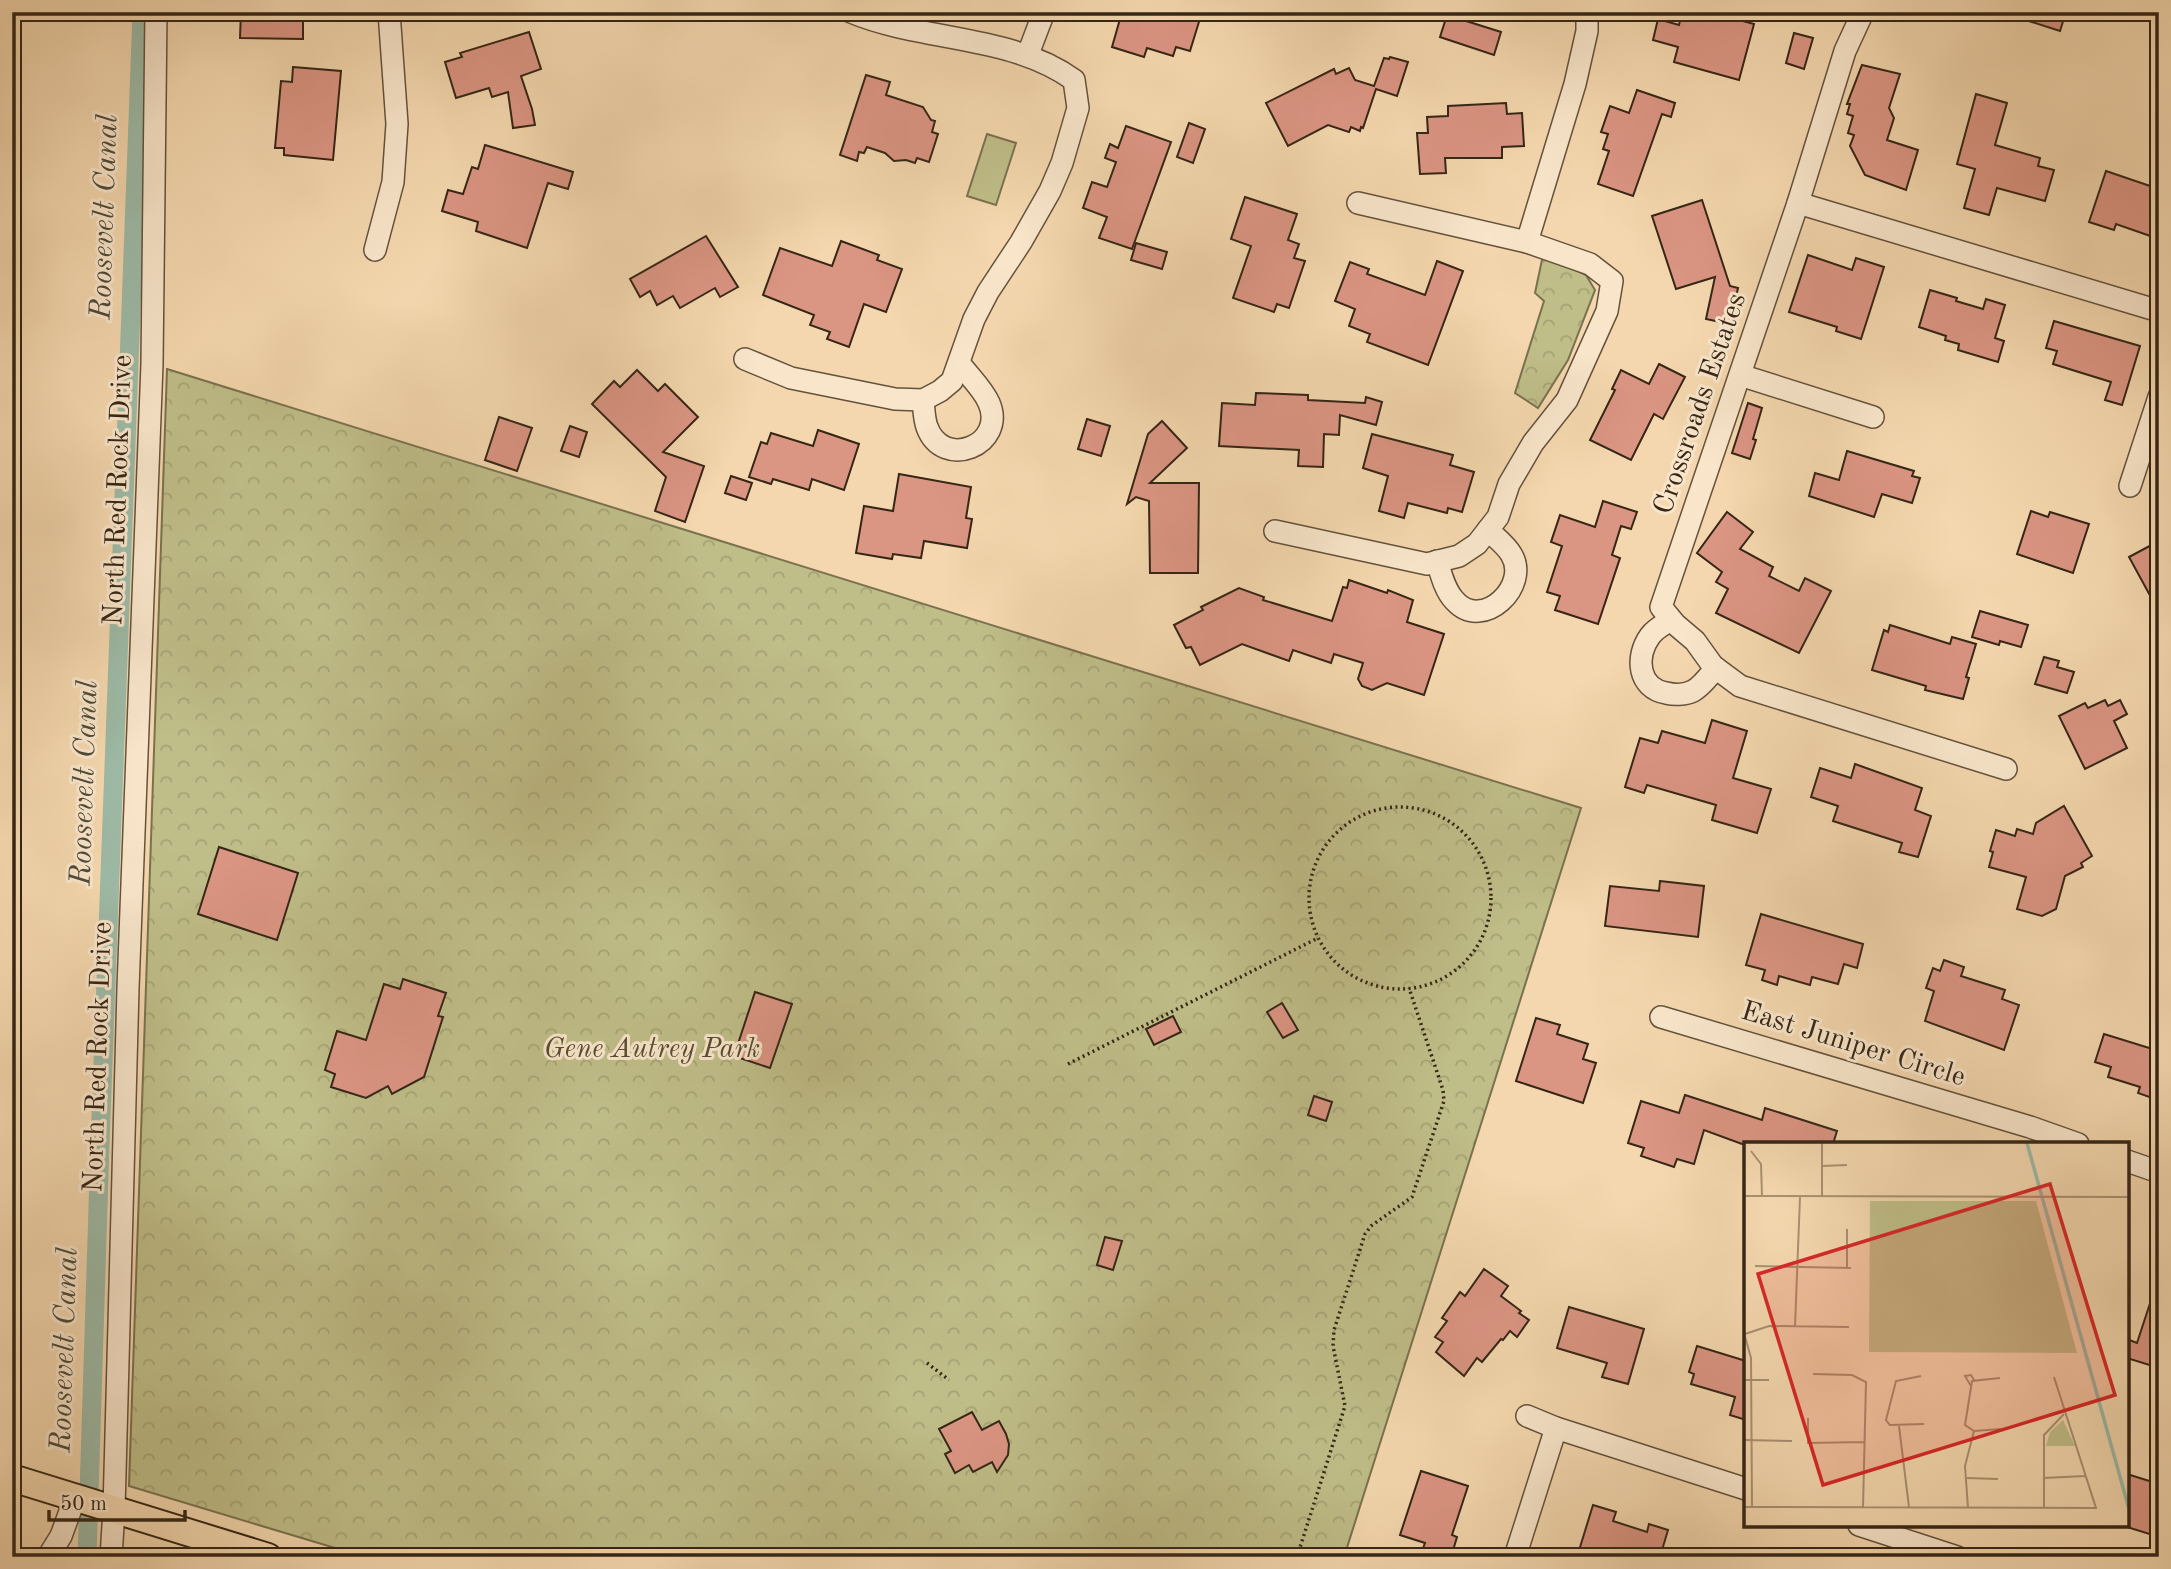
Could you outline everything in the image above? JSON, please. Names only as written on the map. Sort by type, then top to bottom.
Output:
[{"type":"main road","points":[[12,1478],[268,1557]]},
{"type":"street","name":"North Red Rock Drive","points":[[111,1557],[96,1504],[128,988],[152,364],[156,12]]},
{"type":"street","points":[[375,250],[393,182],[397,124],[389,12]]},
{"type":"street","points":[[745,359],[791,378],[895,399],[923,400],[940,391],[952,381],[969,332],[988,292],[1021,242],[1050,191],[1062,163],[1078,108],[1074,80],[1049,63],[1028,54],[879,24],[851,12]]},
{"type":"street","points":[[1028,54],[1044,12]]},
{"type":"street","points":[[1527,242],[1575,84],[1587,31],[1587,12]]},
{"type":"street","name":"Crossroads Estates","points":[[1671,620],[1661,607],[1798,203],[1845,51],[1863,12]]},
{"type":"street","points":[[1275,531],[1427,564],[1460,556],[1477,544],[1498,517],[1509,484],[1533,443],[1567,400],[1607,311],[1612,281],[1590,264],[1527,242],[1358,203]]},
{"type":"street","points":[[1798,203],[2159,311]]},
{"type":"street","points":[[923,400],[926,426],[934,440],[945,448],[962,451],[979,443],[989,433],[993,419],[989,403],[960,364]]},
{"type":"street","points":[[1740,375],[1873,417]]},
{"type":"street","points":[[2130,486],[2159,397]]},
{"type":"street","points":[[1437,561],[1454,601],[1465,609],[1483,611],[1499,604],[1509,593],[1514,567],[1512,555],[1488,530]]},
{"type":"street","points":[[1716,668],[1695,691],[1682,694],[1655,691],[1644,682],[1640,667],[1649,637],[1671,620],[1695,641],[1716,668],[1740,686],[2006,769]]},
{"type":"street","name":"East Juniper Circle","points":[[1661,1017],[2027,1135],[2067,1142]]},
{"type":"street","points":[[2129,1162],[2159,1172]]},
{"type":"street","points":[[1527,1416],[1744,1488]]},
{"type":"street","points":[[1515,1557],[1556,1427]]},
{"type":"street","points":[[48,1557],[61,1536],[96,1504]]},
{"type":"street","points":[[1864,1527],[1957,1557]]},
{"type":"path","points":[[1389,808],[1420,810],[1448,821],[1471,842],[1486,869],[1490,899],[1488,919],[1481,938],[1464,963],[1438,980],[1409,988],[1387,988],[1355,977],[1338,964],[1318,938],[1311,919],[1309,888],[1317,859],[1335,834],[1360,816],[1389,808]]},
{"type":"path","points":[[1069,1064],[1318,938]]},
{"type":"path","points":[[1297,1557],[1345,1406],[1333,1338],[1364,1238],[1371,1226],[1412,1198],[1444,1101],[1443,1090],[1409,988]]},
{"type":"path","points":[[927,1363],[949,1380]]},
{"type":"green space","points":[[987,134],[1016,143],[996,205],[967,196]]},
{"type":"green space","points":[[1543,255],[1586,275],[1595,290],[1568,360],[1538,408],[1515,393],[1544,301],[1535,293]]},
{"type":"green space","name":"Gene Autrey Park","points":[[167,369],[1581,808],[1344,1557],[365,1557],[129,1486]]},
{"type":"building","points":[[241,12],[303,12],[303,39],[240,38]]},
{"type":"building","points":[[1122,12],[1202,12],[1190,51],[1176,47],[1173,56],[1147,48],[1144,57],[1112,47]]},
{"type":"building","points":[[1682,12],[1740,12],[1739,20],[1754,24],[1739,80],[1674,62],[1678,47],[1653,40],[1658,19],[1679,25]]},
{"type":"building","points":[[2010,12],[2066,12],[2060,31],[2010,15]]},
{"type":"building","points":[[1447,15],[1501,32],[1494,55],[1440,37]]},
{"type":"building","points":[[529,32],[541,69],[521,76],[535,125],[513,128],[508,92],[492,97],[489,88],[456,98],[445,62],[462,57],[460,53]]},
{"type":"building","points":[[1794,33],[1813,38],[1804,69],[1786,63]]},
{"type":"building","points":[[1384,58],[1408,62],[1397,96],[1376,89],[1360,131],[1351,127],[1349,132],[1328,125],[1288,146],[1266,103],[1334,69],[1336,74],[1349,68],[1355,80],[1374,86]]},
{"type":"building","points":[[1862,65],[1900,74],[1889,108],[1894,118],[1887,140],[1918,150],[1906,190],[1865,175],[1850,146],[1854,135],[1848,133],[1853,116],[1847,114],[1850,104],[1847,104]]},
{"type":"building","points":[[293,67],[341,71],[333,160],[284,155],[284,148],[275,148],[281,81],[292,82]]},
{"type":"building","points":[[866,75],[890,82],[886,95],[923,107],[931,120],[935,121],[932,132],[938,134],[929,162],[917,158],[915,163],[906,160],[894,161],[885,153],[867,147],[864,153],[859,152],[857,161],[840,155]]},
{"type":"building","points":[[1637,90],[1675,103],[1671,117],[1662,114],[1633,196],[1598,184],[1609,151],[1603,149],[1608,134],[1601,132],[1610,106],[1629,113]]},
{"type":"building","points":[[1976,94],[2007,103],[1995,145],[2040,158],[2038,166],[2054,170],[2045,201],[1997,188],[1989,215],[1964,208],[1975,169],[1957,164]]},
{"type":"building","points":[[1506,103],[1507,114],[1522,113],[1524,146],[1502,147],[1502,158],[1445,158],[1446,173],[1420,174],[1417,133],[1428,133],[1427,117],[1448,116],[1448,106]]},
{"type":"building","points":[[1189,123],[1205,129],[1193,163],[1177,157]]},
{"type":"building","points":[[1126,126],[1171,142],[1132,249],[1099,238],[1107,217],[1083,208],[1092,182],[1107,187],[1116,162],[1105,158],[1110,144],[1118,148]]},
{"type":"building","points":[[485,145],[573,172],[568,189],[548,183],[527,248],[476,231],[478,222],[442,211],[448,190],[463,194],[472,167],[478,169]]},
{"type":"building","points":[[2106,171],[2159,189],[2159,239],[2116,224],[2114,230],[2089,222]]},
{"type":"building","points":[[1245,197],[1297,214],[1288,240],[1299,244],[1294,258],[1305,261],[1289,308],[1277,304],[1274,312],[1233,298],[1251,246],[1231,239]]},
{"type":"building","points":[[1702,200],[1730,286],[1738,288],[1730,324],[1706,319],[1715,277],[1676,289],[1652,216]]},
{"type":"building","points":[[706,236],[738,287],[720,297],[715,288],[680,308],[673,296],[657,305],[650,291],[640,297],[630,279]]},
{"type":"building","points":[[841,241],[879,255],[877,260],[902,269],[886,312],[864,304],[849,347],[827,339],[830,332],[810,325],[814,315],[763,295],[780,248],[832,266]]},
{"type":"building","points":[[1136,243],[1167,252],[1162,269],[1131,260]]},
{"type":"building","points":[[1808,255],[1852,270],[1856,258],[1884,267],[1861,339],[1836,331],[1837,327],[1789,312]]},
{"type":"building","points":[[1437,261],[1463,271],[1428,365],[1367,342],[1370,334],[1349,326],[1355,309],[1335,301],[1350,262],[1369,269],[1367,274],[1425,295]]},
{"type":"building","points":[[1930,290],[1983,309],[1986,299],[2005,305],[1995,338],[2004,341],[1998,362],[1958,350],[1959,344],[1945,340],[1946,336],[1919,327]]},
{"type":"building","points":[[2054,321],[2140,346],[2122,405],[2105,400],[2111,382],[2053,364],[2057,351],[2046,348]]},
{"type":"building","points":[[1659,364],[1685,377],[1663,419],[1654,414],[1631,460],[1590,440],[1615,390],[1612,389],[1621,370],[1649,384]]},
{"type":"building","points":[[637,370],[658,391],[665,384],[698,417],[663,452],[704,466],[685,522],[655,511],[666,477],[592,404],[614,381],[620,387]]},
{"type":"building","points":[[1256,393],[1308,395],[1308,400],[1365,403],[1366,397],[1382,402],[1376,425],[1340,415],[1339,435],[1324,434],[1323,467],[1298,466],[1299,450],[1219,446],[1222,403],[1255,405]]},
{"type":"building","points":[[1748,403],[1762,408],[1750,459],[1732,453]]},
{"type":"building","points":[[499,417],[532,428],[517,471],[485,460]]},
{"type":"building","points":[[1087,419],[1110,426],[1101,456],[1078,449]]},
{"type":"building","points":[[1162,421],[1187,448],[1150,483],[1199,483],[1198,573],[1150,573],[1149,501],[1136,497],[1127,504],[1148,434]]},
{"type":"building","points":[[570,426],[587,432],[579,457],[561,451]]},
{"type":"building","points":[[818,430],[859,444],[844,490],[812,479],[809,490],[773,479],[771,484],[749,477],[761,442],[767,444],[771,433],[813,446]]},
{"type":"building","points":[[1372,434],[1453,455],[1450,465],[1474,472],[1462,512],[1448,508],[1447,513],[1408,503],[1404,518],[1379,511],[1388,476],[1363,468]]},
{"type":"building","points":[[1847,451],[1914,471],[1912,476],[1920,478],[1912,503],[1882,494],[1874,517],[1809,496],[1815,473],[1839,480]]},
{"type":"building","points":[[899,474],[971,487],[966,518],[972,519],[967,548],[924,541],[921,558],[893,554],[892,559],[856,553],[864,506],[893,511]]},
{"type":"building","points":[[731,476],[752,483],[746,500],[725,493]]},
{"type":"building","points":[[1603,501],[1637,512],[1631,529],[1621,526],[1612,555],[1620,558],[1598,624],[1555,610],[1560,596],[1547,592],[1562,546],[1551,542],[1560,515],[1595,527]]},
{"type":"building","points":[[2031,511],[2048,517],[2050,512],[2089,524],[2073,573],[2017,554]]},
{"type":"building","points":[[1727,512],[1753,532],[1740,549],[1773,567],[1769,576],[1799,591],[1805,578],[1831,591],[1799,653],[1716,613],[1728,589],[1716,582],[1722,572],[1697,553]]},
{"type":"building","points":[[2159,541],[2159,612],[2129,557]]},
{"type":"building","points":[[1349,580],[1413,600],[1407,622],[1444,634],[1424,695],[1387,683],[1372,690],[1362,686],[1358,679],[1363,663],[1334,654],[1331,663],[1293,650],[1289,661],[1242,644],[1200,665],[1191,647],[1186,648],[1174,625],[1203,610],[1201,607],[1239,588],[1264,597],[1263,600],[1332,621],[1343,587],[1347,588]]},
{"type":"building","points":[[1980,611],[2028,625],[2021,647],[2000,641],[1999,645],[1972,637]]},
{"type":"building","points":[[1890,625],[1950,644],[1952,637],[1976,644],[1966,677],[1969,678],[1963,699],[1925,690],[1926,686],[1872,670],[1884,630],[1888,632]]},
{"type":"building","points":[[2044,657],[2059,661],[2057,667],[2074,672],[2067,693],[2035,684]]},
{"type":"building","points":[[2105,700],[2108,706],[2120,700],[2127,714],[2114,721],[2127,748],[2085,769],[2059,716],[2085,703],[2088,708]]},
{"type":"building","points":[[1712,720],[1747,731],[1733,778],[1771,789],[1757,833],[1712,820],[1716,805],[1647,785],[1644,793],[1625,787],[1640,738],[1658,743],[1662,731],[1705,743]]},
{"type":"building","points":[[1855,764],[1922,788],[1915,810],[1931,816],[1918,857],[1899,852],[1902,843],[1833,821],[1838,806],[1811,797],[1820,768],[1851,778]]},
{"type":"building","points":[[2064,806],[2092,856],[2081,863],[2083,867],[2065,876],[2056,909],[2042,916],[2017,909],[2026,877],[1989,867],[1996,830],[2015,836],[2017,829],[2033,834],[2036,823]]},
{"type":"building","points":[[219,847],[298,873],[277,940],[198,914]]},
{"type":"building","points":[[1660,881],[1704,886],[1698,937],[1605,926],[1610,886],[1659,891]]},
{"type":"building","points":[[1761,914],[1863,944],[1857,968],[1844,964],[1838,984],[1812,977],[1810,985],[1779,976],[1777,985],[1762,980],[1765,970],[1746,965]]},
{"type":"building","points":[[1944,960],[1964,967],[1961,976],[2005,990],[2002,999],[2019,1005],[2004,1050],[1925,1021],[1934,991],[1926,988],[1933,968],[1940,971]]},
{"type":"building","points":[[403,979],[446,993],[438,1016],[443,1017],[424,1077],[392,1094],[388,1086],[366,1098],[331,1087],[335,1074],[325,1070],[337,1031],[366,1040],[384,984],[400,989]]},
{"type":"building","points":[[755,992],[792,1004],[770,1068],[734,1056]]},
{"type":"building","points":[[1282,1003],[1298,1030],[1283,1038],[1267,1012]]},
{"type":"building","points":[[1173,1016],[1181,1032],[1154,1045],[1146,1029]]},
{"type":"building","points":[[1536,1018],[1560,1025],[1557,1034],[1588,1044],[1583,1059],[1596,1063],[1583,1103],[1516,1081]]},
{"type":"building","points":[[2104,1034],[2159,1051],[2159,1090],[2154,1089],[2152,1098],[2138,1093],[2140,1087],[2108,1077],[2111,1067],[2095,1062]]},
{"type":"building","points":[[1685,1095],[1762,1120],[1765,1108],[1837,1131],[1834,1142],[1742,1144],[1704,1130],[1694,1164],[1677,1159],[1674,1167],[1641,1156],[1644,1148],[1628,1143],[1641,1101],[1679,1113]]},
{"type":"building","points":[[1314,1096],[1332,1102],[1326,1121],[1308,1115]]},
{"type":"building","points":[[1105,1237],[1122,1241],[1113,1270],[1097,1265]]},
{"type":"building","points":[[1484,1269],[1508,1286],[1501,1296],[1529,1320],[1517,1337],[1510,1331],[1482,1362],[1477,1358],[1464,1376],[1436,1352],[1443,1342],[1435,1337],[1447,1321],[1442,1318],[1460,1292],[1465,1296]]},
{"type":"building","points":[[2156,1285],[2159,1286],[2159,1368],[2129,1359],[2129,1340],[2137,1343]]},
{"type":"building","points":[[1569,1307],[1644,1329],[1628,1384],[1602,1377],[1607,1363],[1557,1348]]},
{"type":"building","points":[[1697,1346],[1744,1360],[1744,1419],[1730,1415],[1735,1397],[1691,1384],[1694,1374],[1689,1372]]},
{"type":"building","points":[[972,1412],[982,1430],[999,1421],[1006,1434],[1008,1455],[997,1472],[992,1462],[973,1472],[969,1465],[955,1473],[945,1454],[951,1451],[939,1429]]},
{"type":"building","points":[[1421,1471],[1468,1486],[1452,1535],[1457,1537],[1451,1557],[1439,1557],[1422,1551],[1425,1543],[1400,1535]]},
{"type":"building","points":[[2129,1475],[2159,1484],[2159,1537],[2127,1527]]},
{"type":"building","points":[[1593,1505],[1616,1512],[1613,1521],[1647,1532],[1649,1524],[1668,1530],[1660,1557],[1577,1557]]},
{"type":"waterway","name":"Roosevelt Canal","points":[[87,1557],[142,12]]}]
